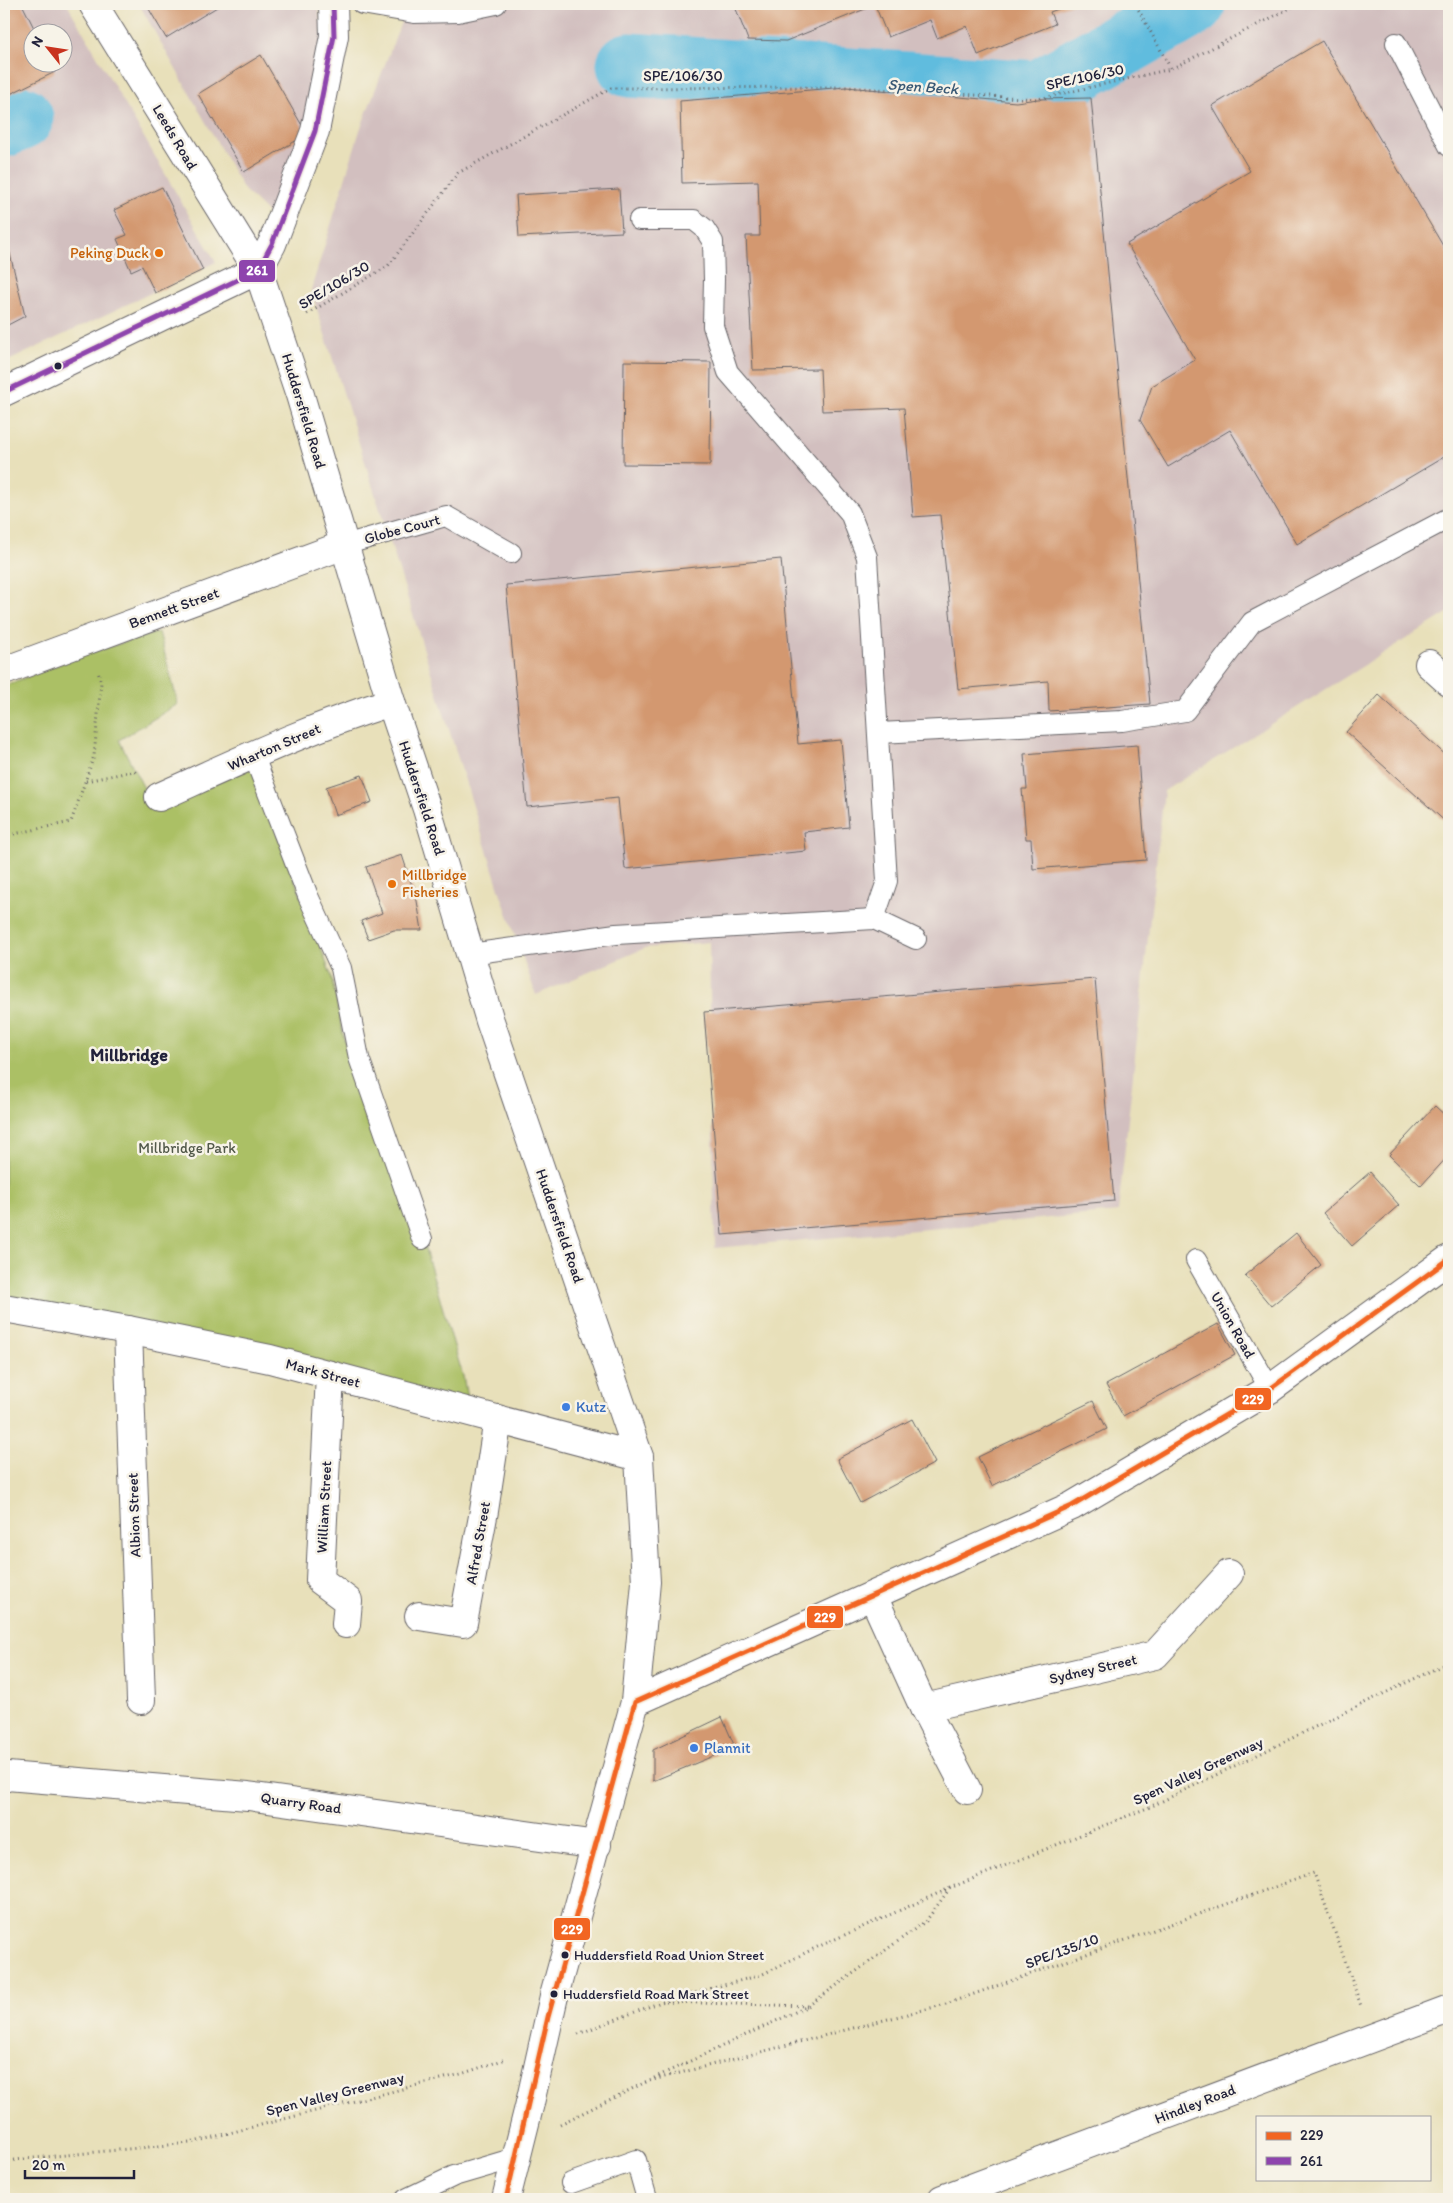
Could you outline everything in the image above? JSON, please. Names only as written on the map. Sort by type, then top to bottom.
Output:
[{"type":"street","name":"Leeds Road","points":[[93,4],[258,270]]},
{"type":"street","points":[[4,392],[258,270],[272,244],[315,131],[334,36],[333,4]]},
{"type":"street","name":"Huddersfield Road","points":[[258,270],[300,395],[391,702],[427,809],[490,1021],[639,1457],[646,1582],[635,1702],[554,1996],[506,2199]]},
{"type":"street","name":"Bennett Street","points":[[4,671],[344,545]]},
{"type":"street","points":[[1430,664],[1449,682]]},
{"type":"street","name":"Wharton Street","points":[[159,797],[253,754],[356,712],[391,702]]},
{"type":"street","points":[[635,1702],[1072,1506],[1270,1389],[1449,1259]]},
{"type":"street","name":"Mark Street","points":[[4,1308],[128,1330],[270,1360],[639,1457]]},
{"type":"street","name":"Albion Street","points":[[128,1330],[141,1700]]},
{"type":"street","name":"William Street","points":[[330,1375],[320,1580],[348,1601],[346,1624]]},
{"type":"street","name":"Alfred Street","points":[[419,1616],[463,1623],[484,1511],[498,1420]]},
{"type":"street","name":"Sydney Street","points":[[924,1708],[1155,1655],[1228,1574]]},
{"type":"street","points":[[873,1596],[924,1708],[966,1790]]},
{"type":"street","name":"Quarry Road","points":[[4,1778],[7,1776],[248,1796],[597,1845]]},
{"type":"street","name":"Hindley Road","points":[[942,2199],[1449,2009]]},
{"type":"lane","points":[[362,4],[414,13],[458,12],[496,4]]},
{"type":"lane","points":[[1396,43],[1449,146]]},
{"type":"lane","points":[[639,220],[694,220],[704,228],[713,242],[713,326],[728,372],[850,514],[868,557],[887,881],[874,920]]},
{"type":"lane","name":"Globe Court","points":[[344,545],[446,516],[511,554]]},
{"type":"lane","points":[[878,733],[1122,721],[1185,711],[1252,622],[1449,518]]},
{"type":"lane","points":[[253,754],[308,896],[341,968],[359,1058],[422,1239]]},
{"type":"lane","points":[[470,954],[616,934],[874,920],[916,939]]},
{"type":"lane","name":"Union Road","points":[[1196,1260],[1270,1389]]},
{"type":"lane","points":[[406,2199],[454,2176],[517,2151]]},
{"type":"lane","points":[[571,2183],[636,2160],[647,2199]]},
{"type":"path","points":[[1143,4],[1137,7],[1171,69]]},
{"type":"path","name":"SPE/106/30","points":[[278,331],[388,266],[458,173],[611,88],[846,86],[1038,99],[1171,69],[1298,4]]},
{"type":"path","points":[[4,836],[71,822],[94,756],[102,683],[88,640]]},
{"type":"path","points":[[85,781],[134,771],[159,797]]},
{"type":"path","name":"Spen Valley Greenway","points":[[569,2037],[661,2002],[761,1975],[813,1949],[950,1888],[1152,1806],[1449,1662]]},
{"type":"path","name":"SPE/135/10","points":[[645,2082],[946,2004],[1314,1873],[1372,2038]]},
{"type":"path","points":[[517,2151],[645,2082],[808,2006],[926,1921],[950,1888]]},
{"type":"path","name":"Spen Valley Greenway","points":[[661,2002],[808,2006]]},
{"type":"path","name":"Spen Valley Greenway","points":[[4,2161],[190,2143],[461,2074],[515,2056]]},
{"type":"shaded area","points":[[4,4],[67,4],[216,262],[4,363]]},
{"type":"shaded area","points":[[139,4],[318,4],[323,40],[307,127],[271,216],[244,190]]},
{"type":"shaded area","points":[[408,4],[1449,4],[1449,612],[1164,791],[1118,1212],[715,1248],[709,942],[645,948],[536,995],[501,895],[311,290],[360,130]]},
{"type":"green space","name":"Millbridge Park","points":[[159,632],[178,704],[119,740],[148,796],[250,762],[331,975],[348,1059],[422,1239],[463,1376],[468,1403],[4,1298],[4,686],[85,654]]},
{"type":"building","points":[[4,4],[22,4],[31,22],[22,22],[22,72],[55,72],[4,97]]},
{"type":"building","points":[[146,4],[222,4],[166,38]]},
{"type":"building","points":[[734,4],[1072,4],[1050,12],[1055,24],[978,55],[967,26],[937,38],[930,20],[888,37],[875,5],[786,41],[748,40]]},
{"type":"building","points":[[1322,41],[1449,256],[1449,454],[1297,544],[1230,430],[1168,467],[1140,420],[1152,386],[1195,360],[1127,244],[1250,171],[1212,106]]},
{"type":"building","points":[[261,55],[307,134],[244,172],[198,94]]},
{"type":"building","points":[[846,87],[1016,102],[1038,99],[1091,98],[1150,704],[1049,711],[1048,681],[958,689],[940,515],[913,517],[904,408],[822,411],[820,369],[753,370],[746,236],[760,236],[758,181],[682,183],[680,101]]},
{"type":"building","name":"Peking Duck","points":[[162,187],[203,270],[155,293],[142,266],[131,271],[117,239],[127,235],[114,210]]},
{"type":"building","points":[[619,189],[622,232],[519,237],[516,195]]},
{"type":"building","points":[[4,229],[25,316],[4,327]]},
{"type":"building","points":[[624,361],[711,362],[710,465],[623,464]]},
{"type":"building","points":[[781,559],[798,744],[841,740],[849,827],[804,832],[806,851],[625,869],[618,798],[527,807],[506,585]]},
{"type":"building","points":[[1379,695],[1449,758],[1449,825],[1346,732]]},
{"type":"building","points":[[1137,745],[1146,860],[1033,869],[1031,839],[1026,839],[1022,789],[1027,789],[1024,754]]},
{"type":"building","points":[[362,775],[372,802],[335,815],[326,787]]},
{"type":"building","name":"Millbridge Fisheries","points":[[402,855],[417,901],[422,930],[394,930],[368,939],[361,921],[382,913],[366,867]]},
{"type":"building","points":[[1095,979],[1114,1201],[722,1235],[704,1012]]},
{"type":"building","points":[[1435,1106],[1449,1119],[1449,1155],[1421,1186],[1389,1155]]},
{"type":"building","points":[[1370,1172],[1399,1205],[1352,1246],[1323,1213]]},
{"type":"building","points":[[1296,1233],[1321,1265],[1271,1306],[1245,1275]]},
{"type":"building","points":[[1218,1324],[1235,1355],[1123,1416],[1106,1385]]},
{"type":"building","points":[[1093,1401],[1107,1429],[992,1486],[978,1457]]},
{"type":"building","points":[[912,1419],[935,1463],[860,1503],[837,1459]]},
{"type":"building","name":"Plannit","points":[[722,1717],[735,1747],[653,1781],[653,1750]]},
{"type":"waterway","name":"Spen Beck","points":[[629,65],[1038,93],[1193,4]]},
{"type":"waterway","points":[[4,125],[21,118]]},
{"type":"transit line","name":"261","points":[[4,392],[258,270],[272,244],[315,131],[334,36],[333,4]]},
{"type":"transit line","name":"229","points":[[506,2199],[548,2017],[635,1702],[1072,1506],[1270,1389],[1449,1259]]},
{"type":"place","name":"Peking Duck","points":[[159,253]]},
{"type":"place","name":"Millbridge Fisheries","points":[[392,884]]},
{"type":"place","name":"Kutz","points":[[566,1407]]},
{"type":"place","name":"Plannit","points":[[694,1748]]},
{"type":"place","name":"Huddersfield Road Union Street","points":[[565,1955]]},
{"type":"place","name":"Huddersfield Road Mark Street","points":[[554,1994]]},
{"type":"district","name":"Millbridge","points":[[129,1055]]}]
